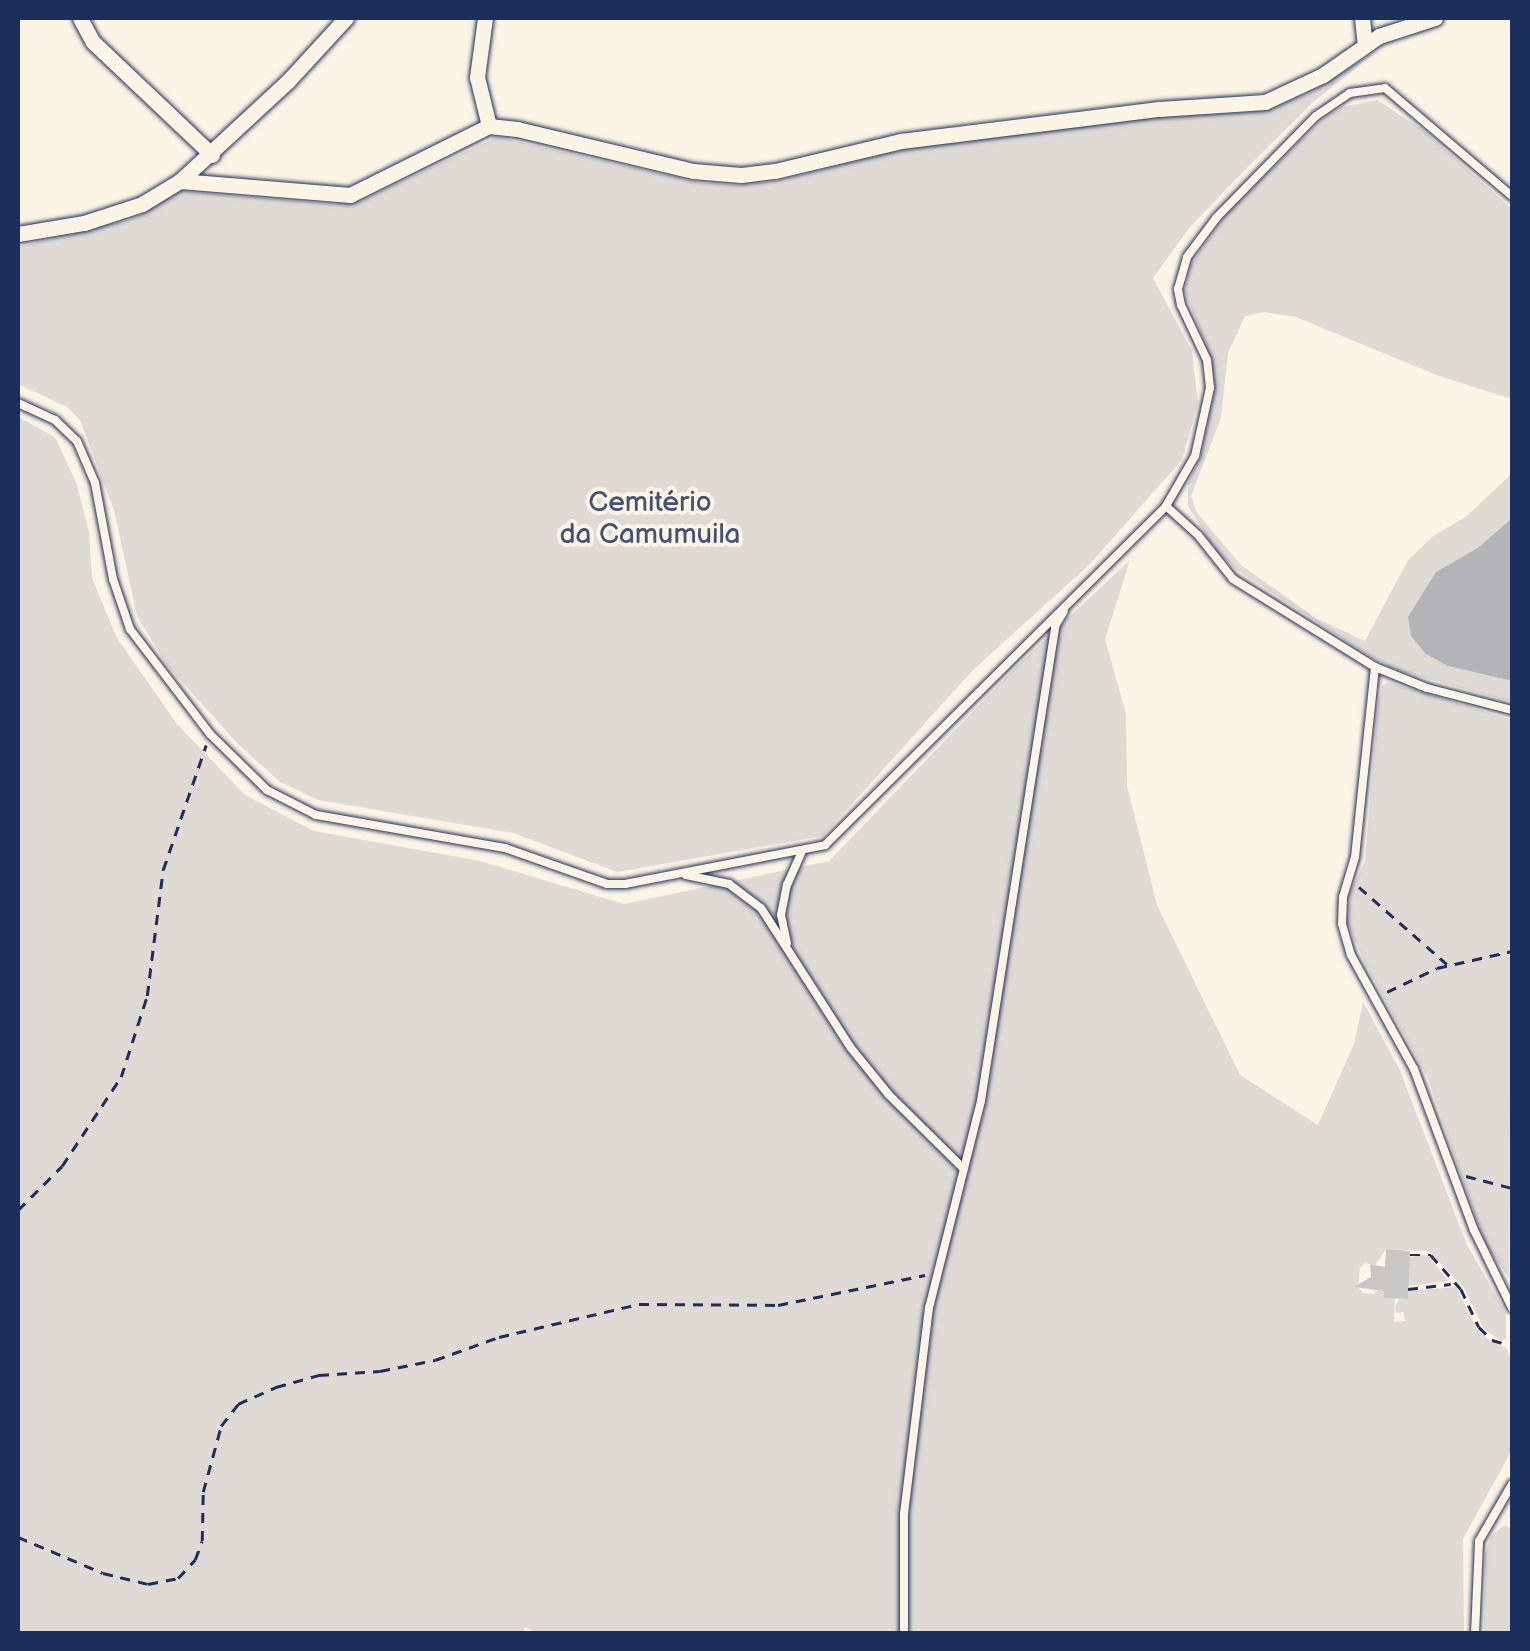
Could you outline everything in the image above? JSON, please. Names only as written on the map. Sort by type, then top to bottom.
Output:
[{"type":"street","points":[[80,18],[93,42],[212,155]]},
{"type":"street","points":[[18,234],[84,223],[142,204],[180,181],[212,155],[346,18]]},
{"type":"street","points":[[485,18],[477,77],[490,126]]},
{"type":"street","points":[[1362,18],[1365,45]]},
{"type":"street","points":[[180,181],[350,195],[490,126],[517,128],[692,172],[741,175],[918,138],[1265,102],[1322,74],[1398,28],[1435,18]]},
{"type":"lane","points":[[18,403],[55,420],[77,441],[95,483],[113,580],[130,629],[210,734],[267,790],[316,815],[505,848],[606,884],[682,874],[825,845],[844,830],[999,667],[1166,506],[1196,456],[1210,388],[1207,360],[1178,289],[1187,257],[1218,216],[1316,116],[1350,93],[1385,88],[1512,196]]},
{"type":"lane","points":[[1166,506],[1198,535],[1233,579],[1375,668],[1427,688],[1512,710]]},
{"type":"lane","points":[[904,1634],[904,1514],[936,1272],[964,1168],[994,1022],[1056,626],[1069,602]]},
{"type":"lane","points":[[1375,668],[1355,858],[1348,878],[1342,924],[1351,954],[1414,1069],[1474,1230],[1512,1308]]},
{"type":"lane","points":[[788,947],[781,915],[802,852]]},
{"type":"lane","points":[[682,874],[729,884],[761,908],[851,1048],[889,1095],[964,1168]]},
{"type":"lane","points":[[1475,1634],[1475,1556],[1512,1484]]},
{"type":"lane","points":[[1503,1503],[1512,1510]]},
{"type":"path","points":[[18,1210],[62,1166],[120,1076],[147,996],[163,870],[210,734]]},
{"type":"path","points":[[1348,878],[1448,965]]},
{"type":"path","points":[[1376,997],[1448,965],[1512,951]]},
{"type":"path","points":[[1456,1174],[1512,1188]]},
{"type":"path","points":[[1410,1255],[1431,1255],[1461,1290],[1485,1334],[1506,1344]]},
{"type":"path","points":[[18,1537],[148,1584],[178,1578],[195,1560],[202,1541],[203,1492],[220,1426],[238,1404],[276,1387],[319,1376],[380,1371],[435,1360],[499,1337],[639,1304],[778,1305],[936,1272]]},
{"type":"path","points":[[1408,1289],[1453,1283]]},
{"type":"green space","name":"Cemitério da Camumuila","points":[[1377,51],[1312,103],[1245,170],[1190,227],[1153,278],[1192,351],[1198,403],[1182,460],[1088,566],[973,670],[823,836],[617,872],[513,833],[318,800],[280,782],[237,743],[167,665],[137,616],[114,510],[80,420],[67,407],[18,384],[18,247],[135,218],[179,191],[332,204],[360,201],[497,137],[696,182],[737,185],[777,181],[900,150],[1160,117],[1268,110],[1307,94]]},
{"type":"green space","points":[[1377,100],[1423,130],[1512,209],[1512,399],[1439,376],[1296,317],[1264,312],[1245,316],[1228,353],[1221,418],[1191,496],[1197,513],[1241,565],[1316,618],[1365,641],[1408,560],[1433,536],[1467,516],[1512,473],[1512,518],[1479,547],[1436,572],[1448,666],[1512,681],[1512,702],[1399,671],[1371,657],[1237,570],[1216,551],[1188,506],[1188,484],[1201,456],[1214,391],[1209,353],[1185,292],[1191,264],[1228,212],[1324,118],[1342,107]]},
{"type":"green space","points":[[18,417],[55,437],[76,482],[89,532],[92,578],[117,638],[177,724],[245,795],[314,831],[480,861],[624,904],[829,861],[1016,667],[1130,560],[1105,639],[1126,714],[1127,786],[1157,905],[1240,1075],[1318,1125],[1354,1044],[1363,1002],[1399,1068],[1467,1245],[1506,1313],[1506,1339],[1501,1341],[1484,1329],[1464,1288],[1429,1251],[1386,1249],[1375,1265],[1365,1263],[1360,1268],[1358,1287],[1363,1293],[1374,1294],[1385,1282],[1395,1298],[1394,1322],[1405,1321],[1404,1312],[1396,1313],[1395,1307],[1399,1299],[1408,1299],[1408,1291],[1456,1287],[1477,1329],[1491,1342],[1507,1348],[1512,1366],[1512,1450],[1463,1539],[1464,1633],[538,1634],[525,1627],[522,1634],[18,1633]]},
{"type":"green space","points":[[1388,682],[1512,720],[1509,1278],[1485,1244],[1427,1076],[1347,923],[1350,892],[1365,861],[1378,705],[1382,686]]},
{"type":"green space","points":[[1429,1256],[1448,1281],[1408,1286],[1409,1257]]},
{"type":"green space","points":[[1504,1525],[1512,1529],[1512,1633],[1484,1633],[1485,1555],[1491,1536]]},
{"type":"shaded area","points":[[1512,518],[1512,681],[1448,666],[1426,654],[1411,636],[1408,617],[1436,572],[1479,547]]},
{"type":"building","points":[[1386,1249],[1410,1251],[1408,1299],[1384,1298],[1384,1291],[1354,1287],[1371,1277],[1370,1264],[1385,1267]]}]
